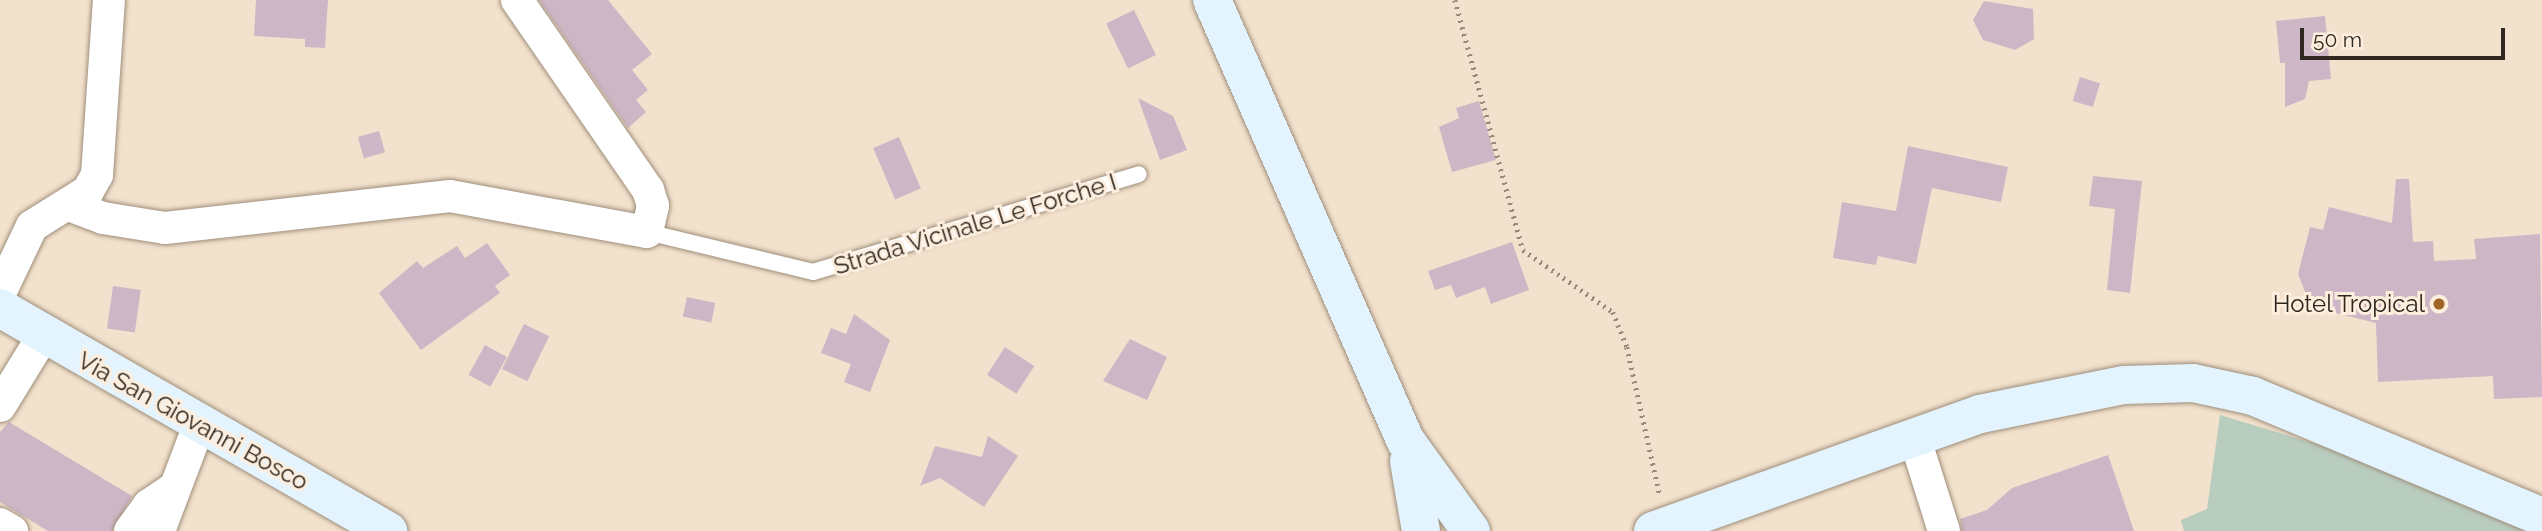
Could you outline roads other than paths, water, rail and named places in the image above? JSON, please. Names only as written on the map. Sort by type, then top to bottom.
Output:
[{"type":"main road","points":[[1212,0],[1406,441],[1471,531]]},
{"type":"main road","name":"Via San Giovanni Bosco","points":[[0,307],[43,336],[388,531]]},
{"type":"main road","points":[[1660,530],[1980,414],[2124,385],[2193,383],[2253,396],[2542,517]]},
{"type":"main road","points":[[1406,441],[1421,531]]},
{"type":"street","points":[[0,293],[32,226],[69,205],[97,174],[109,0]]},
{"type":"street","points":[[517,0],[648,190],[653,206],[647,232]]},
{"type":"street","name":"Strada Vicinale Le Forche I","points":[[69,205],[103,219],[165,228],[450,196],[647,232]]},
{"type":"street","points":[[0,406],[43,336]]},
{"type":"street","points":[[159,531],[199,425]]},
{"type":"street","points":[[1915,439],[1944,531]]},
{"type":"street","points":[[130,531],[149,505],[173,489]]},
{"type":"street","points":[[0,524],[12,531]]},
{"type":"lane","name":"Strada Vicinale Le Forche I","points":[[647,232],[813,272],[1139,174]]},
{"type":"place","name":"Hotel Tropical","points":[[2439,304]]}]
